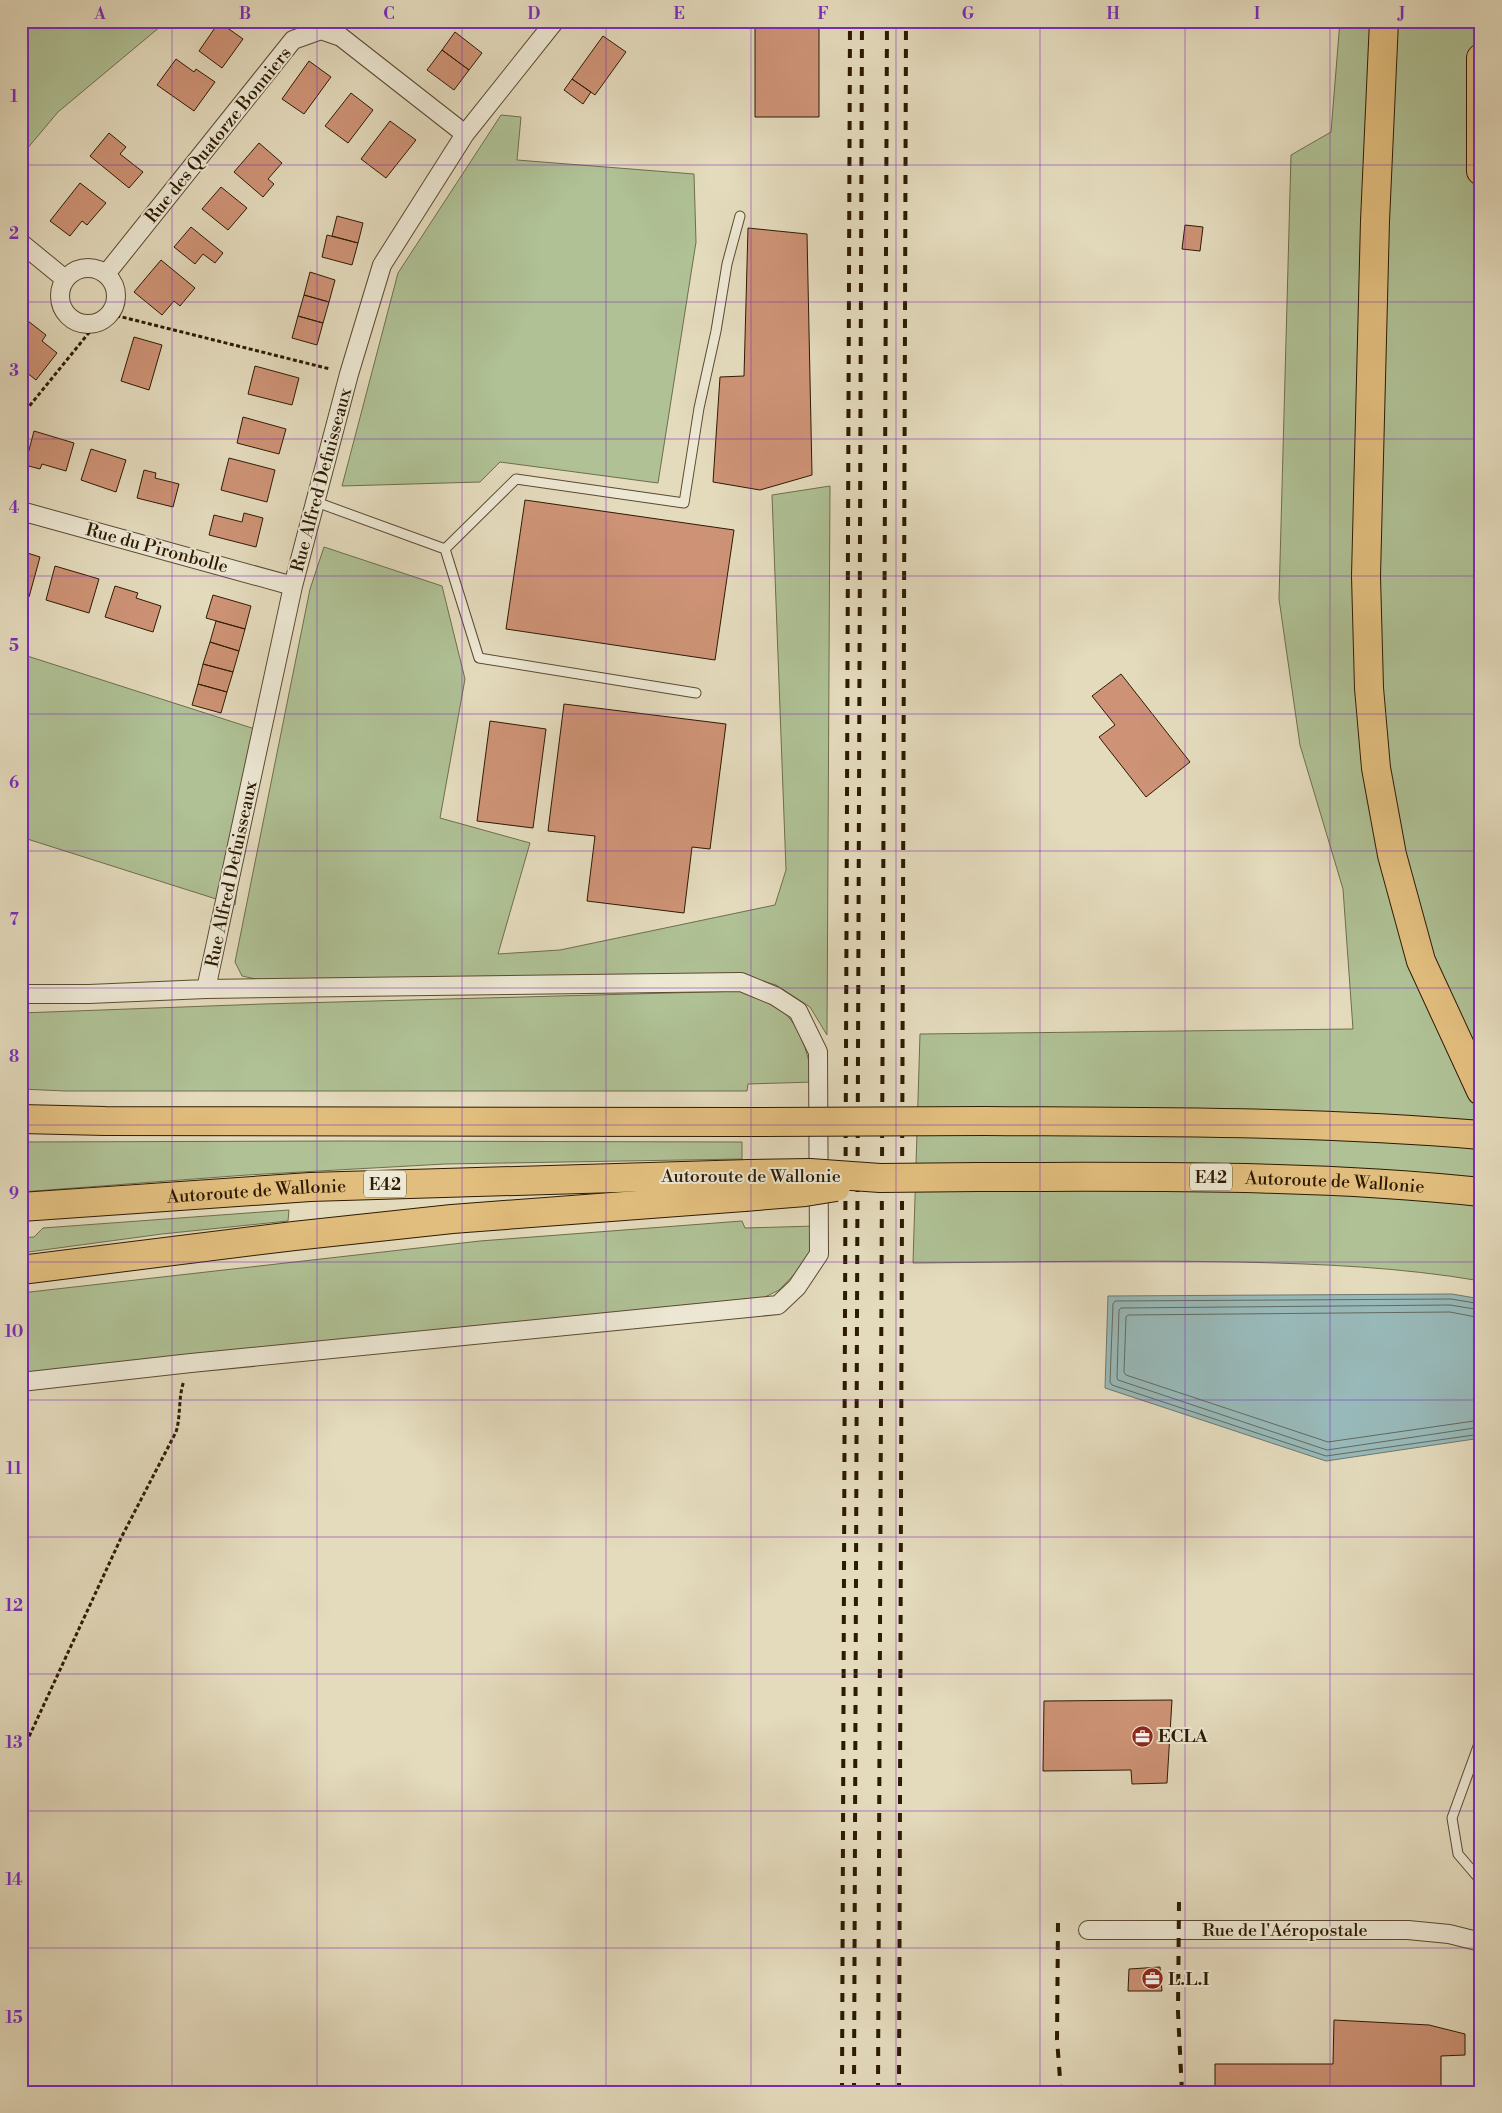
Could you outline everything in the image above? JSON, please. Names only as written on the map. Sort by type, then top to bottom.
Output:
[{"type":"highway","points":[[1384,21],[1375,221],[1366,576],[1369,688],[1376,768],[1392,855],[1421,961],[1481,1092]]},
{"type":"highway","points":[[1481,58],[1481,171]]},
{"type":"highway","points":[[21,1119],[1294,1123],[1404,1128],[1481,1135]]},
{"type":"highway","name":"Autoroute de Wallonie","points":[[21,1207],[310,1187],[746,1185],[810,1173],[880,1178],[1187,1177],[1302,1179],[1481,1192]]},
{"type":"highway","points":[[21,1270],[294,1236],[746,1185]]},
{"type":"street","name":"Rue Alfred Defuisseaux","points":[[206,989],[293,586],[349,374],[382,265],[465,134],[555,21]]},
{"type":"street","name":"Rue des Quatorze Bonniers","points":[[106,274],[293,40],[321,30],[341,37],[465,134]]},
{"type":"street","points":[[21,243],[66,279]]},
{"type":"street","points":[[89,268],[106,274],[112,281],[116,297],[103,319],[78,323],[65,312],[60,296],[66,279],[72,273],[89,268]]},
{"type":"street","name":"Rue du Pironbolle","points":[[21,511],[293,586]]},
{"type":"street","points":[[21,994],[89,994],[206,989],[741,982],[775,996],[798,1011],[818,1052],[819,1254],[797,1287],[778,1305],[191,1363],[21,1382]]},
{"type":"street","name":"Rue de l'Aéropostale","points":[[1088,1930],[1408,1930],[1449,1934],[1481,1942]]},
{"type":"lane","points":[[445,549],[516,479],[684,504],[699,408],[716,331],[727,264],[740,216]]},
{"type":"lane","points":[[316,502],[445,549]]},
{"type":"lane","points":[[445,549],[479,658],[696,693]]},
{"type":"lane","points":[[1481,1738],[1452,1818],[1458,1854],[1481,1881]]},
{"type":"path","points":[[21,430],[27,409],[103,319],[349,374]]},
{"type":"path","points":[[21,1754],[121,1538],[176,1432],[180,1418],[182,1388],[191,1363]]},
{"type":"green space","points":[[21,21],[167,21],[58,112],[21,156]]},
{"type":"green space","points":[[1340,21],[1481,21],[1481,1281],[1390,1269],[1270,1263],[1117,1261],[913,1263],[920,1034],[1353,1029],[1343,889],[1300,745],[1279,599],[1291,155],[1331,132]]},
{"type":"green space","points":[[501,115],[521,117],[517,160],[694,174],[696,242],[658,483],[500,462],[480,482],[342,486],[398,273]]},
{"type":"green space","points":[[830,486],[827,1035],[810,1007],[776,985],[737,974],[278,984],[242,976],[235,962],[310,589],[324,547],[442,586],[465,679],[440,818],[530,843],[498,954],[560,950],[775,905],[786,870],[772,495]]},
{"type":"green space","points":[[21,654],[258,730],[235,905],[21,837]]},
{"type":"green space","points":[[743,991],[768,1001],[779,1008],[795,1025],[805,1047],[813,1082],[748,1084],[747,1091],[65,1091],[21,1089],[21,1013],[263,1004]]},
{"type":"green space","points":[[21,1142],[742,1142],[742,1159],[445,1164],[247,1175],[21,1192]]},
{"type":"green space","points":[[289,1210],[288,1221],[162,1234],[21,1253],[21,1238],[34,1237],[43,1228]]},
{"type":"green space","points":[[742,1221],[745,1228],[816,1226],[808,1260],[779,1290],[759,1300],[21,1377],[21,1293],[480,1241]]},
{"type":"water","points":[[1452,1294],[1481,1299],[1481,1438],[1326,1461],[1105,1388],[1108,1296]]},
{"type":"building","points":[[755,21],[819,21],[819,117],[755,117]]},
{"type":"building","points":[[219,22],[243,39],[222,68],[199,51]]},
{"type":"building","points":[[455,32],[482,53],[469,70],[442,50]]},
{"type":"building","points":[[603,36],[626,52],[595,95],[572,79]]},
{"type":"building","points":[[442,50],[469,70],[454,90],[427,70]]},
{"type":"building","points":[[176,59],[194,72],[196,69],[215,82],[194,111],[157,85]]},
{"type":"building","points":[[309,61],[331,77],[304,114],[282,99]]},
{"type":"building","points":[[572,79],[591,92],[583,104],[564,90]]},
{"type":"building","points":[[351,93],[373,110],[348,143],[325,126]]},
{"type":"building","points":[[390,121],[416,140],[386,178],[361,159]]},
{"type":"building","points":[[109,133],[126,147],[120,154],[143,172],[129,188],[90,156]]},
{"type":"building","points":[[259,143],[282,163],[268,179],[274,184],[263,197],[234,172]]},
{"type":"building","points":[[80,183],[106,203],[87,225],[82,221],[70,236],[50,221]]},
{"type":"building","points":[[221,187],[247,208],[228,230],[202,209]]},
{"type":"building","points":[[337,216],[363,223],[358,243],[332,236]]},
{"type":"building","points":[[1185,225],[1203,227],[1200,251],[1182,249]]},
{"type":"building","points":[[191,227],[223,253],[215,263],[203,254],[195,264],[174,247]]},
{"type":"building","points":[[748,228],[807,234],[812,475],[760,490],[713,482],[720,377],[744,376]]},
{"type":"building","points":[[327,235],[358,243],[352,265],[322,257]]},
{"type":"building","points":[[161,260],[195,288],[180,306],[174,301],[162,315],[134,292]]},
{"type":"building","points":[[310,272],[335,280],[329,302],[304,295]]},
{"type":"building","points":[[304,295],[329,302],[323,323],[298,316]]},
{"type":"building","points":[[298,316],[323,323],[317,345],[292,338]]},
{"type":"building","points":[[28,321],[46,335],[42,341],[57,353],[36,380],[21,368],[21,329]]},
{"type":"building","points":[[134,337],[162,345],[149,390],[121,381]]},
{"type":"building","points":[[255,366],[299,378],[292,405],[248,394]]},
{"type":"building","points":[[243,417],[286,429],[279,454],[237,443]]},
{"type":"building","points":[[34,431],[74,443],[66,471],[42,464],[40,469],[25,465]]},
{"type":"building","points":[[91,449],[126,460],[116,492],[81,480]]},
{"type":"building","points":[[229,458],[275,470],[267,502],[221,490]]},
{"type":"building","points":[[144,470],[156,473],[155,478],[179,484],[173,507],[137,498]]},
{"type":"building","points":[[525,500],[734,530],[715,660],[506,629]]},
{"type":"building","points":[[244,513],[263,518],[256,547],[209,535],[214,515],[242,522]]},
{"type":"building","points":[[21,551],[40,557],[29,597],[21,595]]},
{"type":"building","points":[[55,566],[99,579],[89,613],[46,600]]},
{"type":"building","points":[[115,586],[138,593],[136,598],[161,606],[153,632],[105,617]]},
{"type":"building","points":[[213,595],[251,606],[245,629],[206,618]]},
{"type":"building","points":[[216,621],[245,629],[239,651],[210,642]]},
{"type":"building","points":[[210,642],[239,651],[233,672],[203,664]]},
{"type":"building","points":[[203,664],[233,672],[227,692],[198,684]]},
{"type":"building","points":[[1121,674],[1190,762],[1146,797],[1099,737],[1115,725],[1092,696]]},
{"type":"building","points":[[198,684],[227,692],[221,713],[192,705]]},
{"type":"building","points":[[564,704],[726,724],[710,849],[692,847],[684,913],[587,901],[595,836],[548,831]]},
{"type":"building","points":[[490,721],[546,729],[533,828],[477,821]]},
{"type":"building","points":[[1172,1700],[1167,1783],[1132,1784],[1131,1770],[1043,1771],[1044,1701]]},
{"type":"building","points":[[1160,1967],[1162,1991],[1128,1991],[1129,1969]]},
{"type":"building","points":[[1334,2020],[1429,2025],[1465,2034],[1465,2055],[1441,2056],[1441,2092],[1215,2092],[1215,2064],[1333,2064]]},
{"type":"railway","points":[[842,2092],[850,21]]},
{"type":"railway","points":[[854,2092],[862,21]]},
{"type":"railway","points":[[878,2092],[887,21]]},
{"type":"railway","points":[[899,2092],[906,21]]},
{"type":"railway","points":[[1179,1902],[1178,2012],[1182,2092]]},
{"type":"railway","points":[[1058,1923],[1057,2039],[1061,2092]]},
{"type":"place","name":"ECLA","points":[[1142,1736]]},
{"type":"place","name":"L.L.I","points":[[1152,1979]]}]
